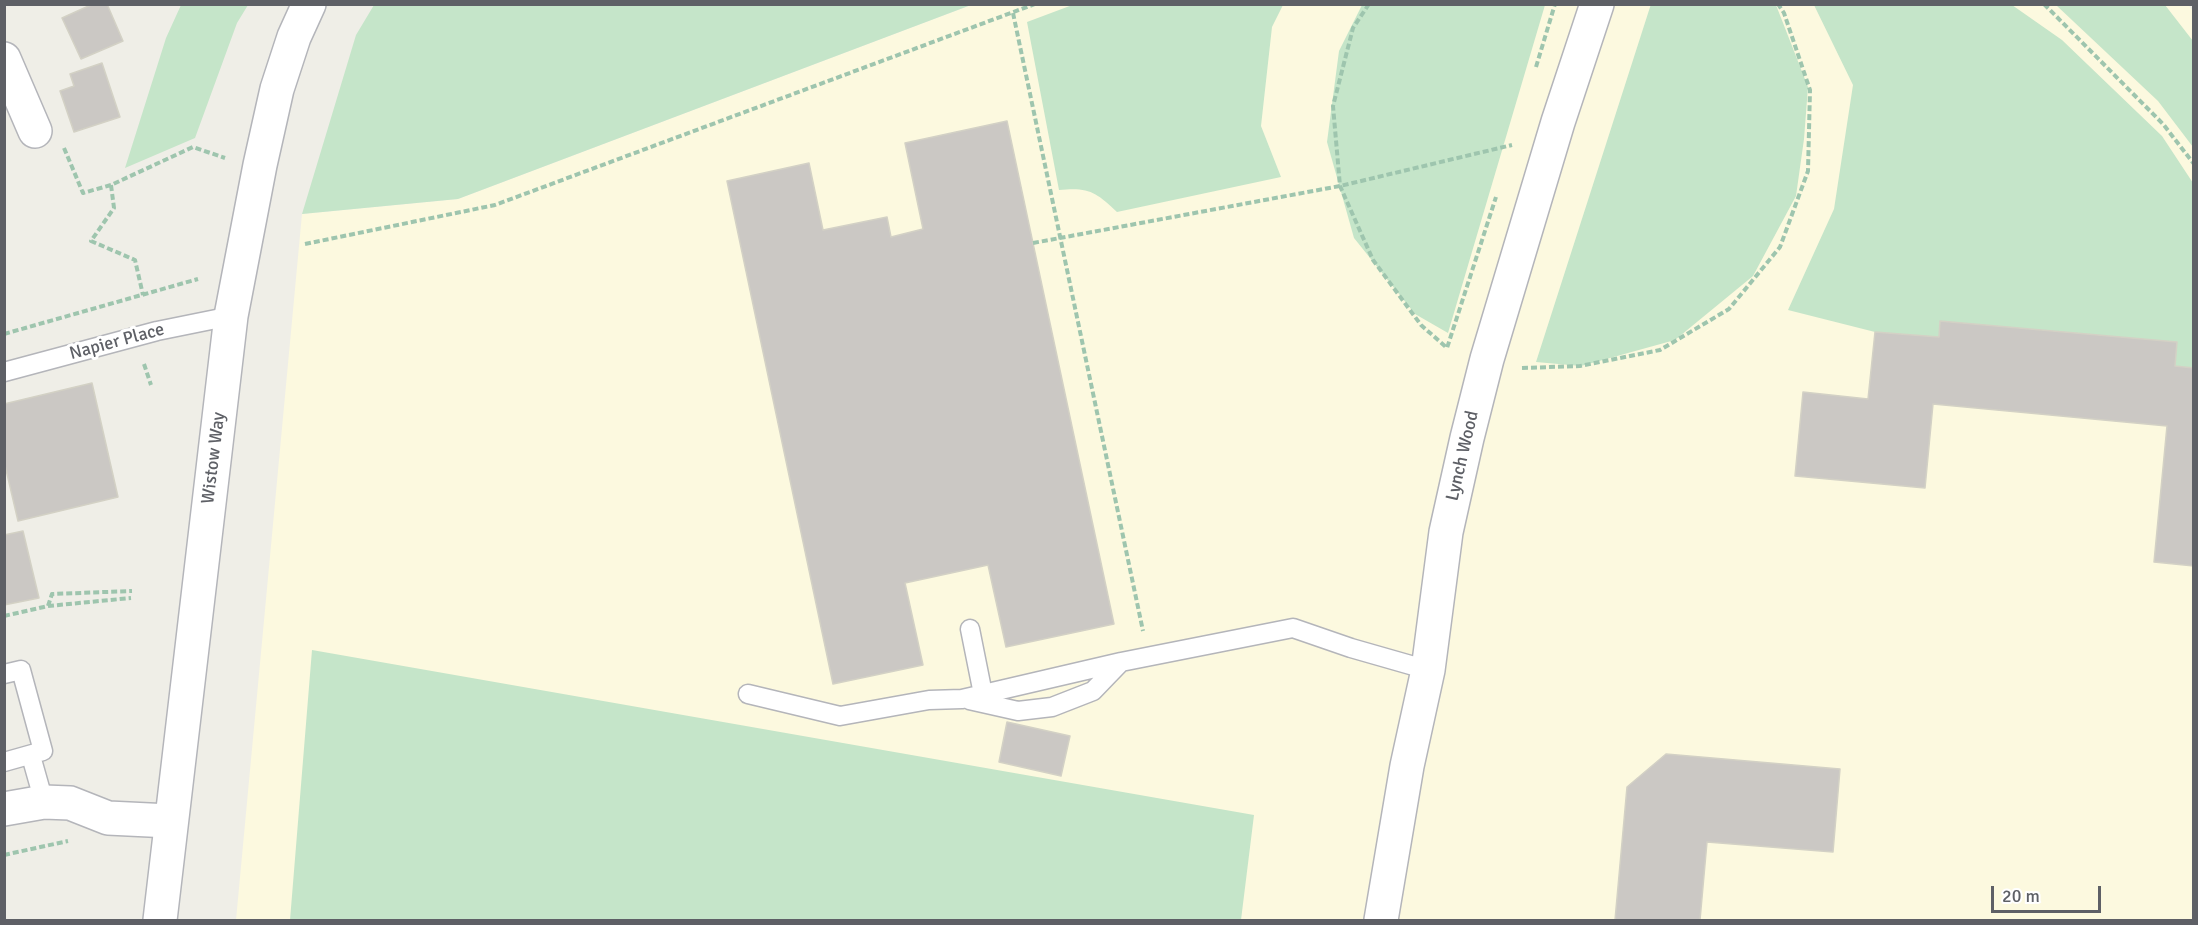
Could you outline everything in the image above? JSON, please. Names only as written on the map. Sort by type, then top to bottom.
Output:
[{"type":"street","name":"Wistow Way","points":[[160,921],[231,316],[260,165],[278,89],[294,37],[309,4]]},
{"type":"street","name":"Lynch Wood","points":[[1381,921],[1407,766],[1428,670],[1446,532],[1487,359],[1558,122],[1597,4]]},
{"type":"street","points":[[4,58],[35,131]]},
{"type":"street","points":[[4,809],[44,802],[70,803],[108,818],[170,821]]},
{"type":"lane","name":"Napier Place","points":[[4,372],[157,331],[231,316]]},
{"type":"lane","points":[[748,694],[840,716],[929,700],[962,699],[1121,662],[1293,628],[1351,648],[1428,670]]},
{"type":"lane","points":[[970,629],[983,694]]},
{"type":"lane","points":[[962,699],[1018,711],[1052,706],[1093,691],[1121,662]]},
{"type":"lane","points":[[4,674],[21,670],[43,751],[4,762]]},
{"type":"lane","points":[[31,756],[44,802]]},
{"type":"path","points":[[305,244],[495,205],[1035,4]]},
{"type":"path","points":[[1369,4],[1353,28],[1334,106],[1340,186],[1373,260],[1421,325],[1447,348],[1498,190]]},
{"type":"path","points":[[1535,69],[1555,4]]},
{"type":"path","points":[[1515,368],[1580,366],[1660,350],[1728,309],[1780,247],[1809,171],[1810,90],[1785,13],[1778,4]]},
{"type":"path","points":[[2044,4],[2163,124],[2193,164]]},
{"type":"path","points":[[1013,12],[1145,639],[1118,645],[1121,662]]},
{"type":"path","points":[[35,131],[60,139],[83,193],[111,185],[193,147],[225,158]]},
{"type":"path","points":[[1509,156],[1516,134]]},
{"type":"path","points":[[1033,243],[1340,186],[1512,145]]},
{"type":"path","points":[[111,185],[114,208],[91,241],[135,260],[143,295]]},
{"type":"path","points":[[4,334],[198,279]]},
{"type":"path","points":[[48,606],[52,594],[132,591]]},
{"type":"path","points":[[4,616],[48,606],[131,598]]},
{"type":"path","points":[[4,855],[72,840]]},
{"type":"shaded area","points":[[2188,4],[2193,12],[2193,920],[236,920],[302,214],[458,199],[971,5]]},
{"type":"green space","points":[[1075,4],[1283,5],[1272,27],[1261,126],[1281,177],[1117,212],[1091,192],[1078,189],[1059,190],[1027,22]]},
{"type":"green space","points":[[1651,4],[1776,5],[1808,87],[1796,196],[1753,276],[1675,340],[1581,366],[1536,362]]},
{"type":"green space","points":[[181,5],[248,5],[237,23],[195,138],[125,168],[166,38]]},
{"type":"green space","points":[[374,5],[971,5],[458,199],[302,214],[356,35]]},
{"type":"green space","points":[[1362,5],[1545,5],[1448,333],[1415,314],[1354,238],[1327,142],[1339,51]]},
{"type":"green space","points":[[1814,5],[2012,5],[2062,40],[2162,136],[2193,183],[2193,368],[2175,366],[2177,342],[1940,321],[1939,337],[1875,332],[1788,310],[1834,209],[1853,85]]},
{"type":"green space","points":[[2056,5],[2165,5],[2193,41],[2193,147],[2158,101]]},
{"type":"green space","points":[[312,650],[1254,815],[1241,920],[290,920]]},
{"type":"building","points":[[93,4],[107,4],[123,41],[81,59],[62,18]]},
{"type":"building","points":[[102,63],[120,117],[74,132],[60,91],[74,86],[70,74]]},
{"type":"building","points":[[1007,121],[1114,624],[1006,647],[988,565],[905,583],[923,665],[833,684],[727,181],[809,163],[823,230],[887,217],[891,237],[923,229],[905,143]]},
{"type":"building","points":[[1940,321],[2177,342],[2175,366],[2194,368],[2194,566],[2154,562],[2167,426],[1933,404],[1925,488],[1795,476],[1803,392],[1868,399],[1875,332],[1939,337]]},
{"type":"building","points":[[92,383],[118,497],[18,521],[4,461],[4,404]]},
{"type":"building","points":[[23,531],[39,598],[4,605],[4,535]]},
{"type":"building","points":[[1007,722],[1070,736],[1061,776],[999,762]]},
{"type":"building","points":[[1666,754],[1840,769],[1833,852],[1707,842],[1700,920],[1615,920],[1627,787]]}]
